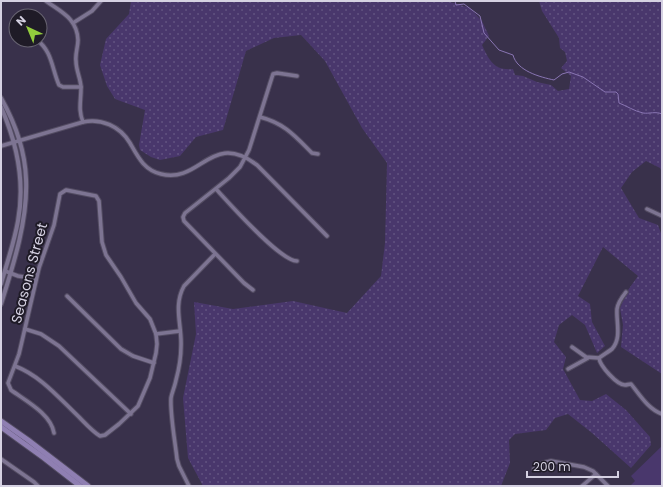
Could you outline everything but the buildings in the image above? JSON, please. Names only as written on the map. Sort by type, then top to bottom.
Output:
[{"type":"main road","points":[[1,421],[34,443],[77,484]]},
{"type":"main road","points":[[1,427],[77,484],[88,486]]},
{"type":"street","points":[[46,1],[66,14],[73,23],[77,32],[78,39],[76,59],[81,87],[79,106],[83,122]]},
{"type":"street","points":[[73,23],[92,11],[101,1]]},
{"type":"street","points":[[45,48],[50,55],[59,85],[63,87],[81,87]]},
{"type":"street","points":[[253,290],[215,254],[184,221],[183,217],[185,213],[235,173],[245,158],[260,117],[272,77],[275,73],[297,76]]},
{"type":"street","points":[[1,98],[9,112],[20,141],[26,178],[25,208],[20,237],[11,274],[1,304]]},
{"type":"street","points":[[1,107],[10,129],[18,157],[21,189],[15,236],[1,284]]},
{"type":"street","points":[[260,117],[269,119],[284,127],[312,153],[318,154]]},
{"type":"street","points":[[1,146],[83,122],[101,122],[114,127],[125,136],[141,162],[146,167],[160,174],[183,174],[196,168],[207,159],[220,154],[233,154],[245,158],[257,165],[327,236]]},
{"type":"street","points":[[216,189],[277,251],[293,261],[297,261]]},
{"type":"street","name":"Seasons Street","points":[[54,433],[52,424],[47,418],[8,386],[25,329],[28,311],[35,290],[36,279],[54,225],[59,197],[65,190],[93,195],[98,198],[102,242],[106,255],[136,303],[150,319],[156,334]]},
{"type":"street","points":[[647,209],[662,216]]},
{"type":"street","points":[[189,486],[177,459],[172,405],[172,394],[177,378],[180,356],[178,306],[180,292],[188,281],[215,254]]},
{"type":"street","points":[[5,271],[11,274],[36,279]]},
{"type":"street","points":[[568,369],[588,358],[599,358],[612,349],[617,340],[617,308],[620,300],[626,292]]},
{"type":"street","points":[[67,296],[121,349],[133,356],[154,363]]},
{"type":"street","points":[[25,329],[41,334],[59,346],[131,414]]},
{"type":"street","points":[[15,366],[28,372],[47,386],[98,435],[105,435],[131,414],[140,401],[150,378],[154,363],[156,354],[156,334],[180,331]]},
{"type":"street","points":[[572,347],[588,358]]},
{"type":"street","points":[[599,358],[602,366],[620,384],[631,384],[649,406],[662,414]]},
{"type":"street","points":[[1,459],[38,486]]},
{"type":"street","points":[[534,469],[547,462],[556,461],[587,467],[608,486]]},
{"type":"street","points":[[582,486],[596,474]]},
{"type":"shaded area","points":[[131,1],[447,1],[470,8],[482,21],[489,36],[482,45],[493,63],[501,68],[513,69],[515,75],[551,85],[558,91],[569,89],[571,76],[561,68],[567,61],[565,52],[560,48],[559,38],[542,11],[539,1],[662,1],[662,172],[660,168],[646,161],[632,172],[621,188],[639,218],[658,225],[662,236],[662,374],[621,347],[623,325],[620,308],[628,290],[638,276],[603,247],[578,296],[590,304],[592,322],[605,346],[597,353],[585,325],[572,315],[559,325],[554,342],[566,357],[563,369],[580,400],[592,401],[606,394],[626,410],[650,437],[651,445],[631,468],[568,414],[555,418],[546,430],[515,434],[509,440],[510,463],[501,486],[203,486],[188,458],[183,398],[196,334],[194,302],[233,309],[293,301],[347,313],[381,276],[385,243],[387,163],[362,128],[325,61],[301,35],[274,38],[246,51],[223,130],[196,137],[180,156],[160,160],[151,157],[140,150],[139,145],[145,110],[115,99],[107,86],[100,65],[106,39],[129,14]]},
{"type":"shaded area","points":[[662,446],[662,486],[630,486],[635,481],[631,476]]},
{"type":"waterway","points":[[455,1],[456,5],[464,4],[480,16],[484,33],[499,50],[513,55],[515,61],[524,69],[542,77],[554,80],[562,74],[569,72],[583,77],[605,92],[616,92],[618,94],[619,103],[634,110],[643,113],[662,114]]}]
